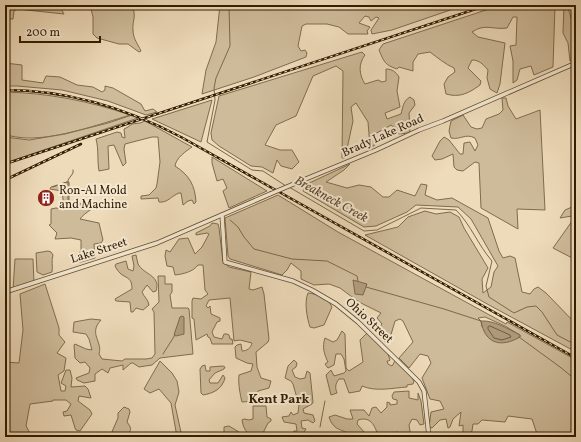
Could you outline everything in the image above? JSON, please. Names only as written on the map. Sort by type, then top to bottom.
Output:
[{"type":"street","name":"Brady Lake Road","points":[[198,226],[576,63]]},
{"type":"street","name":"Ohio Street","points":[[222,216],[225,262],[300,284],[336,304],[358,322],[415,377],[422,386],[429,437]]},
{"type":"street","name":"Lake Street","points":[[5,292],[158,243],[198,226]]},
{"type":"shaded area","points":[[5,5],[59,5],[64,14],[17,9],[14,11],[13,19],[10,19],[7,17]]},
{"type":"shaded area","points":[[90,5],[132,5],[134,13],[133,33],[141,51],[139,52],[128,44],[119,44],[97,38],[93,34],[93,17]]},
{"type":"shaded area","points":[[220,5],[465,5],[392,30],[372,34],[371,30],[379,18],[376,17],[371,21],[369,17],[365,16],[359,23],[370,27],[367,31],[368,34],[348,34],[339,27],[327,24],[306,24],[302,26],[298,46],[301,51],[305,50],[307,53],[306,57],[254,77],[202,94],[206,70],[216,42]]},
{"type":"shaded area","points":[[501,5],[555,5],[553,67],[534,75],[531,66],[520,69],[517,80],[513,83],[513,61],[510,46],[516,45],[517,17],[513,17],[507,28],[485,27],[477,29],[472,32],[478,37],[505,43],[500,84],[497,93],[490,89],[487,78],[488,70],[483,64],[477,61],[472,60],[468,68],[481,81],[480,85],[464,94],[451,95],[446,94],[444,84],[448,77],[455,72],[454,68],[430,52],[418,54],[413,62],[413,71],[399,67],[397,69],[390,66],[384,60],[379,50],[383,44]]},
{"type":"shaded area","points":[[564,5],[567,5],[573,24],[576,26],[576,59],[570,61],[568,43],[563,33]]},
{"type":"shaded area","points":[[362,52],[365,55],[361,62],[360,70],[361,77],[365,84],[378,80],[382,82],[386,81],[386,69],[394,71],[399,77],[397,91],[400,107],[385,113],[387,119],[401,114],[406,100],[410,97],[414,100],[415,105],[409,113],[410,131],[408,133],[399,134],[391,125],[375,134],[376,137],[374,146],[370,146],[368,122],[356,103],[351,107],[353,121],[345,158],[342,158],[343,71],[336,66],[313,76],[296,116],[276,125],[265,145],[280,150],[292,150],[299,162],[292,169],[281,166],[277,160],[273,173],[262,167],[251,166],[212,140],[211,133],[219,96]]},
{"type":"shaded area","points":[[5,63],[22,65],[22,80],[43,83],[46,76],[60,77],[77,85],[93,87],[102,92],[105,90],[105,86],[113,88],[141,104],[145,111],[153,109],[157,112],[146,115],[108,101],[62,90],[5,86]]},
{"type":"shaded area","points":[[576,91],[576,260],[553,248],[575,217],[560,218],[565,210],[572,207]]},
{"type":"shaded area","points":[[5,92],[53,96],[99,106],[130,115],[65,134],[39,138],[5,135]]},
{"type":"shaded area","points":[[502,98],[506,98],[508,106],[516,119],[540,110],[545,210],[517,209],[518,229],[481,208],[479,163],[475,162],[463,171],[457,170],[454,167],[453,154],[442,159],[435,160],[432,156],[440,141],[444,137],[449,140],[460,154],[463,154],[464,143],[470,142],[475,151],[478,145],[475,138],[466,136],[451,138],[449,131],[451,121],[463,115],[471,127],[477,129],[482,128],[486,119],[499,114],[503,110]]},
{"type":"shaded area","points":[[212,100],[201,142],[152,119]]},
{"type":"shaded area","points":[[132,115],[138,118],[5,163],[5,137],[29,140],[65,134]]},
{"type":"shaded area","points":[[145,121],[192,147],[179,158],[175,166],[188,177],[193,186],[196,202],[194,204],[192,200],[183,205],[181,193],[176,194],[162,202],[159,202],[158,198],[141,199],[141,196],[149,195],[156,188],[160,162],[158,137],[152,137],[125,144],[124,149],[126,163],[123,166],[114,145],[108,146],[109,169],[99,171],[96,139],[117,132],[121,133],[122,137],[125,138],[124,129],[132,124]]},
{"type":"shaded area","points":[[212,157],[267,191],[229,208],[223,191],[227,188],[223,179],[217,181],[212,163]]},
{"type":"shaded area","points":[[350,164],[326,182],[347,188],[359,185],[371,187],[383,197],[389,197],[397,190],[415,196],[421,184],[427,185],[425,195],[437,200],[452,198],[488,218],[499,251],[503,258],[510,256],[515,258],[522,292],[530,294],[538,287],[546,293],[576,324],[576,352],[365,235],[398,227],[408,217],[425,211],[436,214],[450,212],[459,217],[488,268],[482,279],[483,293],[491,287],[494,272],[498,266],[471,219],[458,207],[416,205],[407,212],[376,226],[364,227],[303,191],[305,185]]},
{"type":"shaded area","points":[[69,182],[70,203],[83,204],[85,202],[102,202],[99,207],[90,210],[80,219],[99,223],[103,240],[101,243],[94,244],[95,258],[81,262],[79,262],[78,256],[81,250],[81,240],[71,238],[55,239],[57,233],[49,225],[51,224],[51,209],[63,209],[64,207],[62,191],[50,189],[51,187]]},
{"type":"shaded area","points":[[278,195],[338,232],[506,324],[507,322],[576,360],[576,437],[538,437],[532,419],[508,416],[505,422],[482,420],[478,424],[473,424],[472,431],[468,437],[463,437],[463,425],[459,426],[461,412],[453,419],[450,427],[448,428],[446,419],[440,420],[432,428],[429,427],[431,412],[444,409],[440,401],[430,399],[422,378],[431,363],[428,356],[420,354],[409,368],[399,358],[413,342],[403,321],[400,319],[395,321],[390,338],[385,342],[376,333],[382,324],[377,318],[381,313],[359,302],[340,288],[329,284],[314,285],[301,279],[301,271],[291,263],[282,275],[230,259],[228,256],[225,218]],"holes":[[[485,317],[520,335],[520,337],[482,327],[481,321],[478,318]]]},
{"type":"shaded area","points":[[212,223],[218,224],[223,262],[229,267],[251,272],[249,289],[253,290],[262,287],[264,294],[269,339],[268,342],[256,352],[257,367],[261,378],[271,381],[269,388],[258,391],[255,401],[242,402],[239,375],[251,371],[253,364],[236,358],[235,347],[241,344],[242,351],[244,351],[250,348],[252,343],[240,340],[234,341],[230,298],[209,300],[206,306],[208,308],[210,306],[211,314],[220,318],[220,321],[217,322],[212,332],[214,337],[222,339],[224,334],[227,334],[229,335],[230,339],[232,339],[233,344],[212,344],[207,334],[196,340],[194,319],[192,318],[192,301],[193,298],[201,299],[208,294],[205,290],[203,265],[198,265],[191,271],[175,275],[173,267],[167,266],[165,256],[166,250],[170,252],[179,239],[188,238],[195,254],[202,247],[209,234],[196,235],[196,233],[210,226]]},
{"type":"shaded area","points":[[48,251],[53,255],[52,272],[43,275],[37,272],[36,253]]},
{"type":"shaded area","points":[[136,255],[138,264],[154,278],[157,286],[156,291],[153,292],[147,285],[142,292],[149,305],[143,310],[136,308],[133,312],[131,312],[130,302],[116,301],[115,299],[132,289],[132,284],[128,278],[120,273],[115,266],[116,264],[126,261],[128,269],[133,271],[134,266],[132,256]]},
{"type":"shaded area","points":[[15,259],[33,259],[34,283],[13,290]]},
{"type":"shaded area","points":[[158,276],[165,276],[165,284],[172,284],[172,292],[170,295],[172,308],[189,309],[193,354],[160,358],[152,365],[139,367],[131,363],[123,370],[123,365],[110,368],[108,373],[102,369],[95,374],[95,381],[84,383],[77,380],[76,378],[89,373],[90,368],[85,362],[80,363],[75,358],[74,345],[75,344],[92,350],[86,334],[73,332],[74,322],[91,319],[101,320],[97,325],[96,333],[100,349],[99,354],[102,359],[122,361],[125,359],[152,358],[155,354],[154,312],[152,309],[159,302]]},
{"type":"shaded area","points":[[45,284],[59,328],[59,335],[65,342],[57,353],[66,358],[64,371],[58,375],[61,391],[65,391],[66,386],[61,383],[66,370],[70,370],[72,378],[71,387],[85,386],[88,389],[91,398],[79,396],[78,401],[90,410],[92,414],[80,431],[76,430],[71,415],[64,416],[63,412],[67,411],[71,404],[66,400],[53,400],[30,404],[26,426],[32,437],[5,437],[5,362],[19,363],[23,330],[20,294]]},
{"type":"shaded area","points":[[308,293],[322,297],[328,301],[332,307],[324,325],[314,328],[310,327],[306,305]]},
{"type":"shaded area","points":[[342,331],[345,334],[346,368],[349,371],[363,362],[360,340],[367,333],[388,354],[390,360],[387,361],[388,364],[392,366],[395,361],[398,363],[412,378],[414,381],[413,384],[407,385],[407,387],[384,389],[373,389],[362,386],[360,391],[349,393],[344,379],[339,379],[336,386],[337,393],[331,395],[326,375],[331,370],[334,376],[346,371],[344,359],[341,354],[336,354],[334,365],[328,368],[325,364],[328,362],[325,356],[324,341],[325,338],[333,342],[337,340]]},
{"type":"shaded area","points":[[294,360],[297,363],[296,367],[292,370],[295,377],[300,379],[305,378],[307,371],[310,373],[313,402],[303,409],[304,413],[313,415],[315,421],[313,423],[308,420],[301,421],[302,428],[306,429],[304,432],[304,437],[294,437],[294,431],[297,431],[296,424],[284,422],[282,417],[289,416],[291,412],[293,415],[298,413],[299,405],[293,384],[285,378],[288,366]]},
{"type":"shaded area","points":[[160,361],[172,373],[177,381],[179,392],[175,405],[182,437],[177,437],[171,403],[159,389],[150,393],[144,389]]},
{"type":"shaded area","points":[[205,365],[206,371],[210,371],[210,367],[225,367],[224,369],[215,373],[209,380],[210,383],[218,383],[223,375],[225,378],[220,388],[203,395],[201,393],[200,369]]},
{"type":"shaded area","points":[[409,391],[409,398],[418,400],[418,393],[421,401],[424,424],[420,425],[417,420],[412,419],[409,425],[411,437],[399,437],[398,432],[393,433],[390,437],[378,436],[374,425],[369,420],[362,419],[358,420],[357,424],[364,432],[365,437],[352,437],[334,426],[329,417],[335,415],[347,419],[353,419],[350,410],[364,410],[369,416],[372,408],[376,407],[381,413],[387,407],[387,402],[390,403],[390,405],[397,404],[397,400],[393,399],[392,396],[394,392]]},
{"type":"shaded area","points":[[253,406],[266,406],[267,417],[271,419],[261,437],[250,435],[246,431],[243,424],[242,420],[244,419],[253,419]]},
{"type":"shaded area","points":[[124,407],[129,409],[130,412],[127,422],[130,427],[128,437],[104,437],[111,434],[118,418],[118,413]]},
{"type":"shaded area","points":[[229,426],[239,432],[240,437],[224,437],[224,427]]},
{"type":"water","points":[[353,280],[367,284],[363,295],[355,294]]},
{"type":"water","points":[[180,317],[184,317],[184,334],[176,336],[174,335]]},
{"type":"water","points":[[481,321],[501,325],[520,335],[520,337],[506,342],[495,342],[486,335]]},
{"type":"waterway","name":"Breakneck Creek","points":[[229,5],[230,46],[216,78],[214,88],[215,100],[207,142],[252,170],[263,171],[286,186]]},
{"type":"waterway","points":[[73,170],[73,173],[68,180],[68,201],[72,204],[83,204]]},
{"type":"waterway","points":[[53,187],[67,182]]},
{"type":"waterway","name":"Breakneck Creek","points":[[289,187],[364,231],[377,230],[421,208],[456,210],[466,222],[492,261],[486,286],[489,297],[514,313],[527,307],[536,306],[542,312],[557,335],[576,345]]},
{"type":"waterway","name":"Breakneck Creek","points":[[230,220],[238,227],[254,249],[292,259],[327,261],[357,276],[358,281]]},
{"type":"waterway","name":"Breakneck Creek","points":[[366,287],[481,321]]},
{"type":"waterway","points":[[163,354],[175,335]]},
{"type":"waterway","name":"Breakneck Creek","points":[[519,337],[576,380]]},
{"type":"waterway","points":[[320,427],[325,401]]},
{"type":"railway","points":[[5,164],[488,5]]},
{"type":"railway","points":[[5,90],[51,93],[74,97],[118,109],[139,117],[181,137],[576,358]]},
{"type":"railway","points":[[5,180],[81,144]]},
{"type":"place","name":"Ron-Al Mold and Machine","points":[[46,198]]},
{"type":"district","name":"Kent Park","points":[[279,400]]}]
